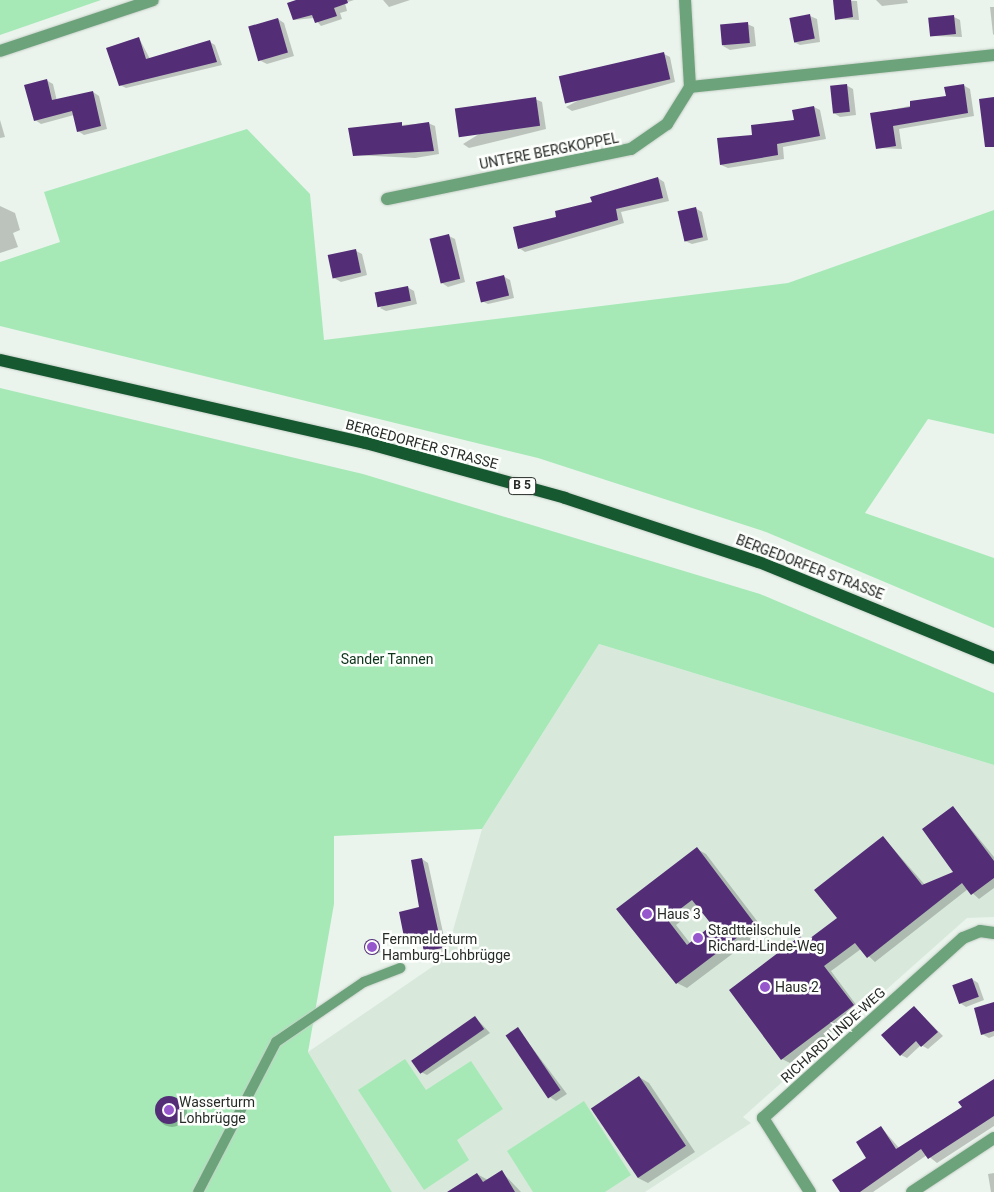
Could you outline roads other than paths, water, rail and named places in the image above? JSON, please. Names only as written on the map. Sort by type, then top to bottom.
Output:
[{"type":"main road","name":"BERGEDORFER STRASSE","points":[[0,360],[366,443],[565,498],[759,562],[994,658]]},
{"type":"street","points":[[0,51],[153,0]]},
{"type":"street","points":[[685,0],[690,87],[994,55]]},
{"type":"street","name":"UNTERE BERGKOPPEL","points":[[387,199],[631,149],[667,124],[690,87]]},
{"type":"street","name":"RICHARD-LINDE-WEG","points":[[810,1192],[763,1118],[963,938],[980,931],[994,933]]},
{"type":"street","points":[[912,1192],[994,1138]]},
{"type":"lane","points":[[198,1192],[276,1042],[364,982],[400,968]]},
{"type":"place","name":"Haus 3","points":[[647,914]]},
{"type":"place","name":"Stadtteilschule Richard-Linde-Weg","points":[[698,938]]},
{"type":"place","name":"Fernmeldeturm Hamburg-Lohbrügge","points":[[372,947]]},
{"type":"place","name":"Haus 2","points":[[765,987]]},
{"type":"place","name":"Wasserturm Lohbrügge","points":[[169,1110]]},
{"type":"park label","name":"Sander Tannen","points":[[387,659]]}]
